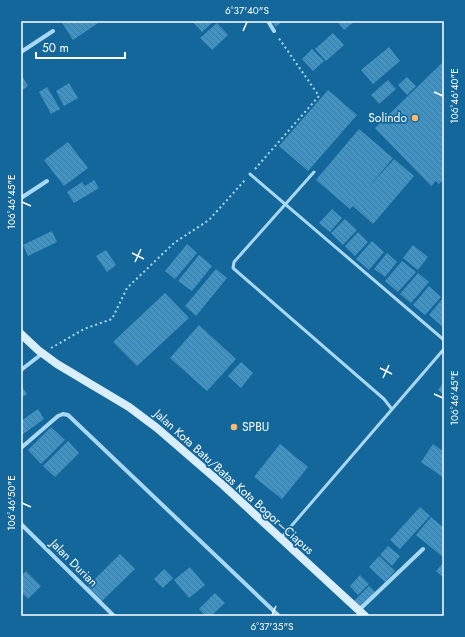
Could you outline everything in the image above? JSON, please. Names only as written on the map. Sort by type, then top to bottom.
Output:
[{"type":"main road","name":"Jalan Kota Batu/Batas Kota Bogor–Ciapus","points":[[21,334],[43,353],[71,372],[129,407],[178,445],[362,613]]},
{"type":"street","points":[[268,21],[274,31]]},
{"type":"street","points":[[21,52],[53,31]]},
{"type":"street","points":[[21,198],[47,181]]},
{"type":"street","points":[[21,370],[43,353]]},
{"type":"street","points":[[21,448],[58,416],[63,414],[68,415],[279,616]]},
{"type":"street","name":"Jalan Durian","points":[[21,524],[114,616]]},
{"type":"street","points":[[362,613],[423,549]]},
{"type":"lane","points":[[314,172],[234,262],[233,268],[384,399],[392,408]]},
{"type":"lane","points":[[250,174],[444,340]]},
{"type":"lane","points":[[280,538],[444,349]]},
{"type":"path","points":[[43,353],[84,329],[112,319],[127,288],[174,243],[209,220],[319,96],[274,31]]},
{"type":"building","points":[[61,21],[101,21],[73,40]]},
{"type":"building","points":[[192,21],[214,21],[202,32]]},
{"type":"building","points":[[271,21],[282,21],[276,27]]},
{"type":"building","points":[[337,21],[355,21],[344,30]]},
{"type":"building","points":[[217,23],[228,35],[212,50],[200,38]]},
{"type":"building","points":[[333,33],[344,45],[326,61],[315,49]]},
{"type":"building","points":[[389,47],[400,61],[373,84],[361,70]]},
{"type":"building","points":[[312,49],[324,61],[313,71],[302,59]]},
{"type":"building","name":"Solindo","points":[[444,61],[444,183],[442,181],[439,184],[436,181],[431,186],[375,128]]},
{"type":"building","points":[[21,74],[28,86],[21,91]]},
{"type":"building","points":[[407,77],[416,86],[407,95],[398,85]]},
{"type":"building","points":[[388,80],[396,89],[379,104],[371,95]]},
{"type":"building","points":[[69,83],[78,98],[64,106],[56,91]]},
{"type":"building","points":[[47,87],[60,109],[51,114],[39,92]]},
{"type":"building","points":[[328,90],[357,115],[308,171],[279,146]]},
{"type":"building","points":[[359,129],[393,158],[367,189],[394,159],[414,176],[373,224],[353,206],[350,209],[316,180]]},
{"type":"building","points":[[68,142],[88,168],[64,186],[44,160]]},
{"type":"building","points":[[94,180],[99,188],[74,203],[67,192],[82,182],[85,186]]},
{"type":"building","points":[[332,209],[342,218],[330,232],[319,223]]},
{"type":"building","points":[[345,219],[357,230],[343,245],[331,233]]},
{"type":"building","points":[[52,231],[57,242],[28,256],[23,245]]},
{"type":"building","points":[[358,232],[368,242],[355,256],[345,246]]},
{"type":"building","points":[[372,241],[384,252],[369,270],[356,259]]},
{"type":"building","points":[[187,244],[197,253],[175,279],[165,271]]},
{"type":"building","points":[[413,245],[428,257],[418,270],[403,258]]},
{"type":"building","points":[[106,250],[116,265],[107,272],[96,256]]},
{"type":"building","points":[[387,253],[397,262],[385,277],[374,269]]},
{"type":"building","points":[[199,255],[212,266],[192,291],[178,281]]},
{"type":"building","points":[[402,261],[416,272],[398,292],[385,281]]},
{"type":"building","points":[[216,269],[227,278],[196,316],[185,306]]},
{"type":"building","points":[[418,273],[429,282],[411,303],[400,294]]},
{"type":"building","points":[[429,286],[441,297],[425,315],[413,305]]},
{"type":"building","points":[[165,293],[189,318],[137,366],[113,342]]},
{"type":"building","points":[[444,297],[444,328],[429,315]]},
{"type":"building","points":[[199,325],[236,359],[207,391],[170,358]]},
{"type":"building","points":[[241,362],[253,373],[241,388],[228,376]]},
{"type":"building","points":[[444,382],[444,395],[438,390]]},
{"type":"building","points":[[21,385],[27,394],[21,398]]},
{"type":"building","points":[[38,409],[44,419],[22,435],[21,421]]},
{"type":"building","points":[[51,427],[65,440],[41,464],[28,450]]},
{"type":"building","points":[[68,441],[79,453],[55,477],[43,466]]},
{"type":"building","points":[[280,444],[308,467],[282,499],[254,477]]},
{"type":"building","points":[[433,444],[444,452],[444,478],[421,462]]},
{"type":"building","points":[[420,507],[430,516],[400,549],[390,540]]},
{"type":"building","points":[[431,517],[444,528],[444,558],[416,535]]},
{"type":"building","points":[[388,546],[400,556],[392,566],[380,555]]},
{"type":"building","points":[[120,554],[135,569],[101,602],[87,587]]},
{"type":"building","points":[[379,556],[395,571],[385,582],[369,567]]},
{"type":"building","points":[[444,562],[444,578],[436,571]]},
{"type":"building","points":[[190,567],[205,585],[189,598],[174,580]]},
{"type":"building","points":[[164,569],[173,578],[163,588],[154,579]]},
{"type":"building","points":[[26,571],[41,586],[28,599],[21,592],[21,576]]},
{"type":"building","points":[[360,575],[369,584],[358,595],[350,586]]},
{"type":"building","points":[[369,586],[375,592],[360,607],[354,601]]},
{"type":"building","points":[[215,593],[225,603],[211,616],[206,616],[199,609]]},
{"type":"place","name":"Solindo","points":[[415,118]]},
{"type":"place","name":"SPBU","points":[[234,427]]}]
